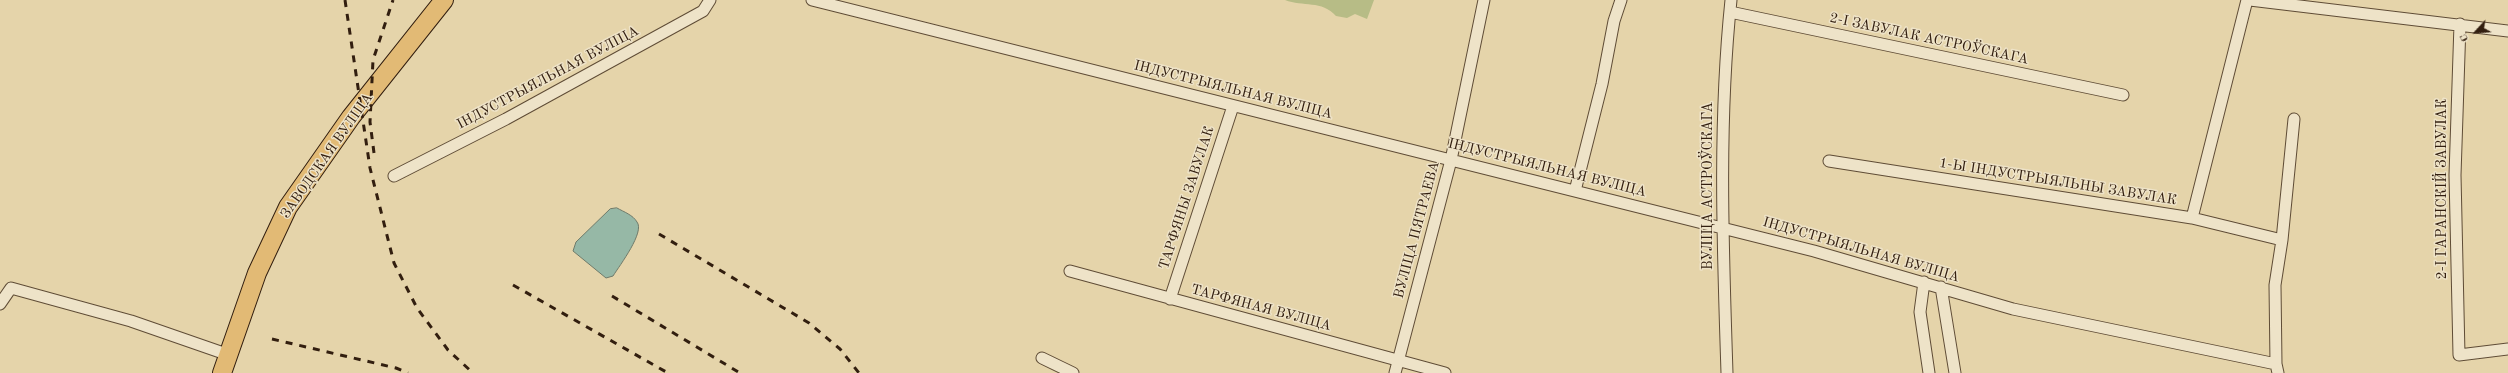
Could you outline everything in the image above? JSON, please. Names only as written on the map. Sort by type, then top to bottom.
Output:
[{"type":"main road","name":"ЗАВОДСКАЯ ВУЛІЦА","points":[[222,373],[257,273],[288,207],[351,117],[444,0]]},
{"type":"street","name":"ІНДУСТРЫЯЛЬНАЯ ВУЛІЦА","points":[[394,176],[506,120],[696,15],[703,11],[710,0]]},
{"type":"street","name":"ІНДУСТРЫЯЛЬНАЯ ВУЛІЦА","points":[[812,0],[1722,228],[1924,282],[2014,309],[2277,369]]},
{"type":"street","name":"ВУЛІЦА ПЯТРАЕВА","points":[[1395,373],[1451,160],[1484,0]]},
{"type":"street","points":[[1575,191],[1602,84],[1614,21],[1621,0]]},
{"type":"street","name":"ВУЛІЦА АСТРОЎСКАГА","points":[[1727,373],[1722,228],[1722,104],[1731,0]]},
{"type":"street","points":[[2192,218],[2247,0]]},
{"type":"street","points":[[2250,0],[2460,24],[2508,31]]},
{"type":"street","name":"2-І ЗАВУЛАК АСТРОЎСКАГА","points":[[1730,12],[2123,95]]},
{"type":"street","name":"2-І ГАРАНСКІЙ ЗАВУЛАК","points":[[2460,24],[2455,176],[2459,355],[2508,349]]},
{"type":"street","name":"ТАРФЯНЫ ЗАВУЛАК","points":[[1170,299],[1233,106]]},
{"type":"street","points":[[2277,369],[2275,285],[2282,240],[2294,119]]},
{"type":"street","name":"1-Ы ІНДУСТРЫЯЛЬНЫ ЗАВУЛАК","points":[[1829,161],[2192,218],[2282,240]]},
{"type":"street","name":"ТАРФЯНАЯ ВУЛІЦА","points":[[1070,271],[1445,373]]},
{"type":"street","points":[[1924,282],[1920,312],[1929,373]]},
{"type":"street","points":[[1941,287],[1955,373]]},
{"type":"street","points":[[0,304],[11,288],[131,321],[229,355]]},
{"type":"street","points":[[1042,358],[1073,373]]},
{"type":"green space","points":[[1285,0],[1374,0],[1367,19],[1355,14],[1347,18],[1336,16],[1325,8]]},
{"type":"shaded area","points":[[617,208],[633,217],[639,227],[635,241],[626,257],[613,276],[606,278],[573,251],[576,242],[610,209]]},
{"type":"railway","points":[[345,0],[370,168],[394,263],[417,308],[448,350],[473,373]]},
{"type":"railway","points":[[374,153],[370,122],[373,60],[393,0]]},
{"type":"railway","points":[[659,234],[809,323],[840,349],[859,373]]},
{"type":"railway","points":[[513,285],[668,373]]},
{"type":"railway","points":[[612,296],[740,373]]},
{"type":"railway","points":[[272,339],[396,368],[408,373]]}]
